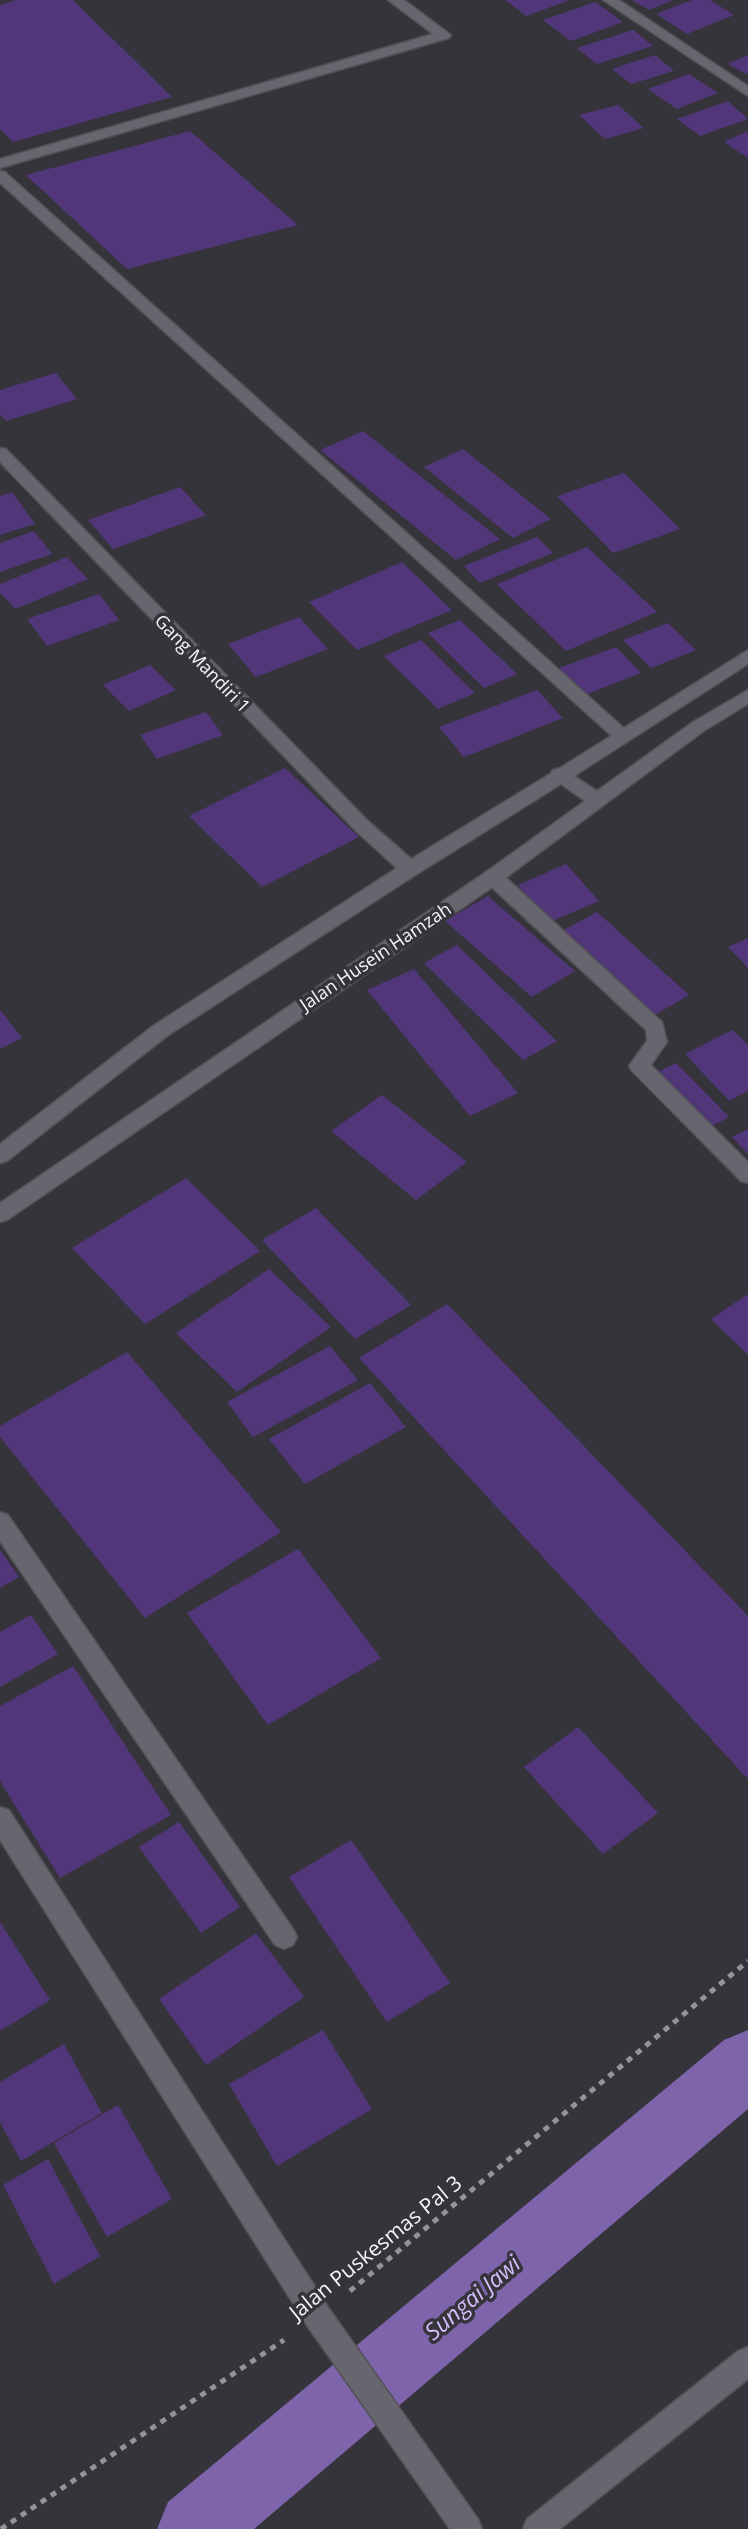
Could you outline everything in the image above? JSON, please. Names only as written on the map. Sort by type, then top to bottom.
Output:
[{"type":"street","points":[[0,164],[444,35],[395,0]]},
{"type":"street","points":[[610,0],[748,92]]},
{"type":"street","points":[[0,176],[621,735]]},
{"type":"street","name":"Gang Mandiri 1","points":[[0,453],[362,827],[410,869]]},
{"type":"street","points":[[0,1155],[160,1031],[410,869],[465,837],[748,656]]},
{"type":"street","name":"Jalan Husein Hamzah","points":[[0,1213],[493,877],[699,726],[748,696]]},
{"type":"street","points":[[559,775],[597,800]]},
{"type":"street","points":[[493,877],[655,1027],[656,1042],[639,1066],[748,1175]]},
{"type":"street","points":[[0,1522],[284,1937]]},
{"type":"street","points":[[0,1818],[318,2317],[345,2351],[426,2475],[468,2529]]},
{"type":"street","points":[[537,2529],[748,2361]]},
{"type":"path","name":"Jalan Puskesmas Pal 3","points":[[1,2529],[318,2317],[748,1961]]},
{"type":"building","points":[[16,0],[73,0],[172,97],[13,142],[0,129],[0,5]]},
{"type":"building","points":[[505,0],[570,0],[526,16]]},
{"type":"building","points":[[632,0],[673,0],[649,10]]},
{"type":"building","points":[[692,0],[710,0],[734,15],[687,34],[656,14]]},
{"type":"building","points":[[595,2],[623,22],[571,41],[543,20]]},
{"type":"building","points":[[633,30],[653,46],[597,64],[577,48]]},
{"type":"building","points":[[655,55],[674,71],[631,84],[612,69]]},
{"type":"building","points":[[748,55],[748,75],[728,64]]},
{"type":"building","points":[[689,74],[718,93],[677,109],[648,89]]},
{"type":"building","points":[[728,101],[748,119],[700,136],[677,119]]},
{"type":"building","points":[[618,105],[644,128],[605,139],[579,115]]},
{"type":"building","points":[[190,131],[298,225],[127,269],[26,175]]},
{"type":"building","points":[[748,131],[748,158],[724,142]]},
{"type":"building","points":[[56,373],[77,399],[6,421],[0,414],[0,390]]},
{"type":"building","points":[[363,431],[500,539],[456,560],[320,450]]},
{"type":"building","points":[[463,449],[551,519],[513,538],[424,467]]},
{"type":"building","points":[[624,473],[680,529],[613,553],[557,496]]},
{"type":"building","points":[[180,487],[206,515],[113,549],[88,520]]},
{"type":"building","points":[[12,492],[35,524],[0,535],[0,496]]},
{"type":"building","points":[[34,531],[52,554],[0,572],[0,543]]},
{"type":"building","points":[[537,537],[553,553],[480,583],[464,566]]},
{"type":"building","points":[[587,547],[657,612],[566,651],[497,584]]},
{"type":"building","points":[[67,557],[88,579],[15,609],[0,593],[0,584]]},
{"type":"building","points":[[402,562],[452,610],[357,650],[309,602]]},
{"type":"building","points":[[99,594],[119,620],[47,646],[27,619]]},
{"type":"building","points":[[299,617],[328,649],[256,677],[228,644]]},
{"type":"building","points":[[460,620],[517,674],[484,688],[428,633]]},
{"type":"building","points":[[668,623],[696,650],[651,668],[623,640]]},
{"type":"building","points":[[421,640],[475,693],[438,709],[384,656]]},
{"type":"building","points":[[616,647],[641,673],[582,696],[557,669]]},
{"type":"building","points":[[150,665],[176,690],[129,711],[103,685]]},
{"type":"building","points":[[537,690],[563,718],[464,757],[439,727]]},
{"type":"building","points":[[206,712],[223,735],[157,759],[140,735]]},
{"type":"building","points":[[285,768],[359,837],[262,887],[189,816]]},
{"type":"building","points":[[566,864],[599,901],[550,922],[518,885]]},
{"type":"building","points":[[488,896],[575,971],[532,997],[445,921]]},
{"type":"building","points":[[597,912],[689,995],[653,1016],[562,931]]},
{"type":"building","points":[[748,938],[748,968],[728,947]]},
{"type":"building","points":[[457,945],[557,1041],[523,1060],[424,963]]},
{"type":"building","points":[[414,969],[518,1093],[470,1116],[367,990]]},
{"type":"building","points":[[0,1010],[22,1038],[0,1049]]},
{"type":"building","points":[[732,1030],[748,1045],[748,1091],[729,1101],[685,1054]]},
{"type":"building","points":[[676,1063],[729,1117],[710,1127],[658,1072]]},
{"type":"building","points":[[382,1095],[467,1162],[416,1200],[331,1131]]},
{"type":"building","points":[[748,1129],[748,1154],[732,1137]]},
{"type":"building","points":[[186,1178],[260,1251],[145,1324],[72,1248]]},
{"type":"building","points":[[316,1208],[411,1305],[355,1339],[262,1240]]},
{"type":"building","points":[[269,1269],[331,1327],[237,1392],[176,1333]]},
{"type":"building","points":[[748,1294],[748,1355],[711,1319]]},
{"type":"building","points":[[447,1304],[748,1616],[748,1779],[359,1358]]},
{"type":"building","points":[[330,1346],[358,1380],[253,1437],[227,1402]]},
{"type":"building","points":[[127,1352],[281,1532],[145,1618],[0,1437],[0,1426]]},
{"type":"building","points":[[370,1383],[406,1427],[305,1484],[269,1439]]},
{"type":"building","points":[[298,1549],[381,1658],[268,1725],[187,1613]]},
{"type":"building","points":[[0,1550],[19,1577],[0,1588]]},
{"type":"building","points":[[31,1615],[58,1654],[0,1687],[0,1632]]},
{"type":"building","points":[[73,1666],[171,1815],[60,1878],[0,1781],[0,1706]]},
{"type":"building","points":[[578,1727],[658,1813],[603,1854],[524,1767]]},
{"type":"building","points":[[179,1822],[240,1907],[201,1933],[139,1847]]},
{"type":"building","points":[[351,1840],[450,1983],[387,2022],[289,1877]]},
{"type":"building","points":[[0,1922],[50,2000],[0,2031]]},
{"type":"building","points":[[256,1933],[304,1997],[206,2065],[159,1999]]},
{"type":"building","points":[[323,2030],[372,2109],[277,2166],[229,2084]]},
{"type":"building","points":[[64,2044],[102,2113],[21,2161],[0,2122],[0,2082]]},
{"type":"building","points":[[118,2105],[172,2199],[107,2237],[54,2143]]},
{"type":"building","points":[[48,2159],[100,2256],[54,2284],[3,2185]]},
{"type":"waterway","name":"Sungai Jawi","points":[[195,2529],[748,2064]]}]
